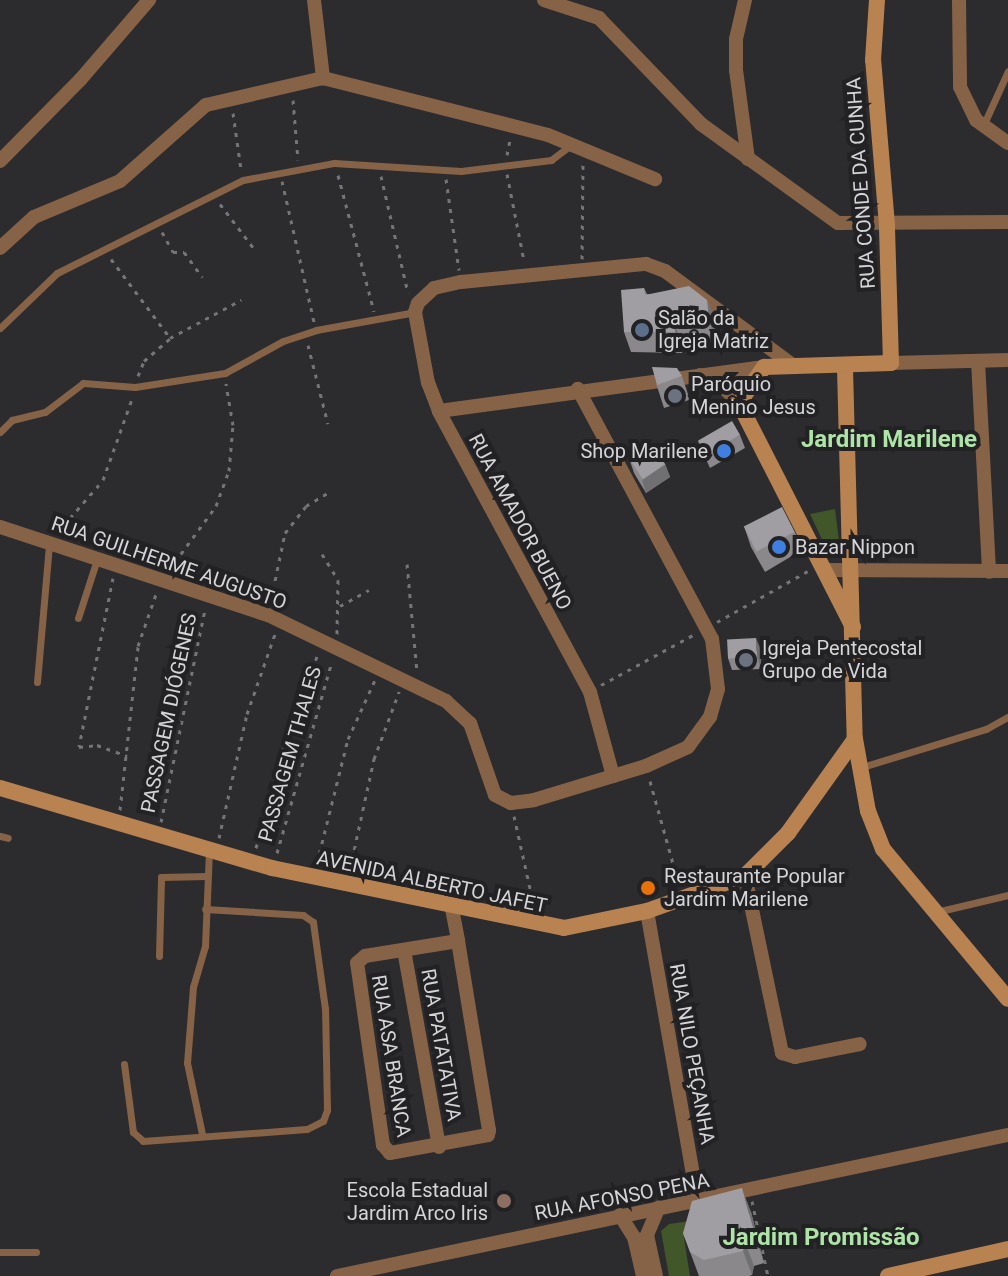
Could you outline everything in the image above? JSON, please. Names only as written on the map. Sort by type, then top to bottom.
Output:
[{"type":"street","points":[[0,161],[80,80],[149,0]]},
{"type":"street","points":[[314,0],[323,78]]},
{"type":"street","points":[[544,0],[599,18],[701,124],[838,223],[1008,222]]},
{"type":"street","points":[[745,0],[736,39],[736,70],[748,159]]},
{"type":"street","name":"RUA CONDE DA CUNHA","points":[[877,0],[874,98],[887,225],[891,363]]},
{"type":"street","points":[[959,0],[960,87],[983,126],[1008,143]]},
{"type":"street","points":[[0,248],[34,217],[120,181],[195,112],[231,97],[323,78],[578,145],[655,179]]},
{"type":"street","points":[[414,312],[421,297],[434,288],[461,282],[582,266],[646,264],[665,271],[795,367]]},
{"type":"street","name":"RUA AMADOR BUENO","points":[[414,312],[439,411],[590,692],[613,776]]},
{"type":"street","points":[[439,411],[578,389],[764,367],[845,368],[891,363],[1008,360]]},
{"type":"street","points":[[978,361],[989,572]]},
{"type":"street","points":[[739,403],[764,367]]},
{"type":"street","points":[[845,368],[854,571],[855,739],[859,768],[883,849],[932,913],[1008,999]]},
{"type":"street","points":[[699,375],[720,384],[739,403],[853,627]]},
{"type":"street","points":[[511,803],[534,800],[646,766],[688,747],[699,735],[718,689],[716,651],[578,389]]},
{"type":"street","name":"RUA GUILHERME AUGUSTO","points":[[0,527],[116,562],[274,618],[460,710],[479,740],[493,790],[511,803]]},
{"type":"street","points":[[826,570],[1008,571]]},
{"type":"street","name":"AVENIDA ALBERTO JAFET","points":[[0,788],[158,838],[253,864],[452,909],[539,925],[585,926],[683,900],[745,876],[788,833],[855,739]]},
{"type":"street","points":[[745,876],[777,1046],[795,1057],[860,1044]]},
{"type":"street","name":"RUA ASA BRANCA","points":[[452,909],[458,941],[489,1130],[481,1140],[390,1153],[383,1145],[357,963],[365,956],[458,941]]},
{"type":"street","name":"RUA NILO PEÇANHA","points":[[647,911],[698,1203]]},
{"type":"street","name":"RUA PATATATIVA","points":[[404,950],[439,1147]]},
{"type":"street","name":"RUA AFONSO PENA","points":[[337,1276],[659,1207],[698,1203],[1008,1135]]},
{"type":"street","points":[[656,1276],[647,1235],[659,1207]]},
{"type":"street","points":[[620,1215],[634,1237],[643,1276]]},
{"type":"street","points":[[888,1276],[1008,1249]]},
{"type":"lane","points":[[983,126],[1008,71]]},
{"type":"lane","points":[[0,328],[45,282],[243,180],[334,163],[445,172],[551,160],[578,145]]},
{"type":"lane","points":[[0,432],[12,420],[45,412],[83,383],[135,387],[225,373],[305,333],[414,312]]},
{"type":"lane","points":[[37,682],[49,541]]},
{"type":"lane","points":[[78,618],[98,557]]},
{"type":"lane","points":[[859,768],[986,729],[1008,717]]},
{"type":"lane","points":[[202,1134],[187,1063],[193,987],[205,946],[207,876],[212,852]]},
{"type":"lane","points":[[159,956],[161,877],[207,876]]},
{"type":"lane","points":[[932,913],[1008,895]]},
{"type":"lane","points":[[124,1064],[137,1137],[148,1141],[202,1134],[315,1128],[327,1110],[325,1009],[313,922],[303,915],[205,909]]},
{"type":"lane","points":[[0,1252],[36,1252]]},
{"type":"path","points":[[292,85],[299,168]]},
{"type":"path","points":[[231,97],[243,180]]},
{"type":"path","points":[[511,126],[506,165],[526,273]]},
{"type":"path","points":[[578,145],[582,266]]},
{"type":"path","points":[[334,163],[376,318]]},
{"type":"path","points":[[379,166],[414,312]]},
{"type":"path","points":[[445,172],[461,282]]},
{"type":"path","points":[[281,173],[316,330]]},
{"type":"path","points":[[213,194],[255,250]]},
{"type":"path","points":[[159,225],[173,252],[184,252],[202,277]]},
{"type":"path","points":[[106,252],[170,338]]},
{"type":"path","points":[[49,541],[103,480],[144,361],[170,338],[241,300]]},
{"type":"path","points":[[305,333],[328,424]]},
{"type":"path","points":[[117,825],[138,646],[162,578],[216,506],[229,471],[233,425],[225,373]]},
{"type":"path","points":[[212,852],[274,618],[285,533],[306,506],[331,491]]},
{"type":"path","points":[[253,864],[289,725],[329,645],[340,606],[338,580],[322,554]]},
{"type":"path","points":[[116,562],[79,747],[97,745],[127,756]]},
{"type":"path","points":[[407,564],[419,688]]},
{"type":"path","points":[[340,606],[369,590]]},
{"type":"path","name":"PASSAGEM DIÓGENES","points":[[158,838],[209,595]]},
{"type":"path","name":"PASSAGEM THALES","points":[[272,868],[329,645]]},
{"type":"path","points":[[314,878],[348,739],[379,670]]},
{"type":"path","points":[[347,885],[374,759],[403,681]]},
{"type":"path","points":[[646,766],[683,900]]},
{"type":"path","points":[[511,803],[539,925]]},
{"type":"path","points":[[750,1192],[768,1276]]},
{"type":"green space","points":[[835,509],[839,541],[837,556],[825,546],[810,514]]},
{"type":"green space","points":[[690,1221],[684,1238],[690,1276],[669,1276],[661,1231],[669,1224]]},
{"type":"building","points":[[689,286],[707,300],[709,322],[674,323],[675,332],[624,332],[621,290],[644,288],[645,295]]},
{"type":"building","points":[[652,367],[677,368],[682,376],[657,385]]},
{"type":"building","points":[[732,421],[740,435],[706,454],[698,440]]},
{"type":"building","points":[[653,446],[665,464],[643,479],[631,461]]},
{"type":"building","points":[[782,507],[795,532],[756,551],[744,527]]},
{"type":"building","points":[[756,638],[757,657],[728,658],[727,640]]},
{"type":"building","points":[[742,1188],[756,1239],[745,1242],[743,1251],[704,1260],[690,1252],[683,1233],[692,1201]]},
{"type":"place","name":"Salão da Igreja Matriz","points":[[642,330]]},
{"type":"place","name":"Paróquio Menino Jesus","points":[[675,396]]},
{"type":"place","name":"Shop Marilene","points":[[724,451]]},
{"type":"place","name":"Bazar Nippon","points":[[779,547]]},
{"type":"place","name":"Igreja Pentecostal Grupo de Vida","points":[[746,660]]},
{"type":"place","name":"Restaurante Popular Jardim Marilene","points":[[648,888]]},
{"type":"place","name":"Escola Estadual Jardim Arco Iris","points":[[504,1201]]},
{"type":"district","name":"Jardim Marilene","points":[[889,440]]},
{"type":"district","name":"Jardim Promissão","points":[[821,1238]]}]
